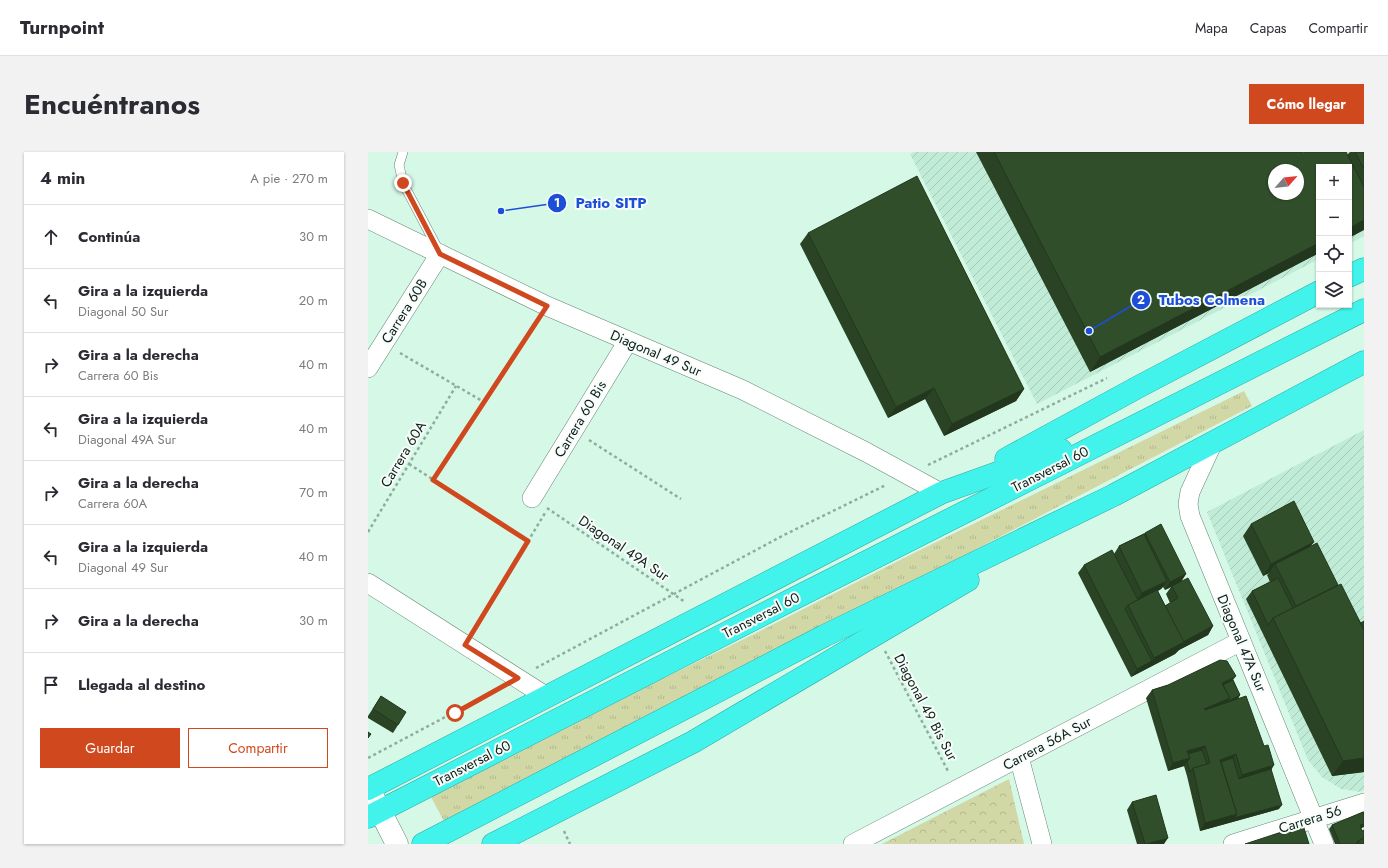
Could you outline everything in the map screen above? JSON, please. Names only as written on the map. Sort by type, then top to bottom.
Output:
[{"type":"highway","points":[[1352,275],[1364,269]]},
{"type":"highway","points":[[941,493],[1316,294]]},
{"type":"highway","name":"Transversal 60","points":[[374,814],[793,599],[1364,310]]},
{"type":"highway","points":[[423,844],[817,640],[1114,494],[1364,362]]},
{"type":"highway","name":"Transversal 60","points":[[369,789],[941,493],[1154,416]]},
{"type":"highway","points":[[493,844],[693,742],[1114,494]]},
{"type":"highway","points":[[739,598],[793,599]]},
{"type":"street","name":"Diagonal 49 Sur","points":[[368,219],[547,306],[744,390],[866,452],[941,493]]},
{"type":"street","name":"Carrera 60B","points":[[368,368],[440,254]]},
{"type":"street","name":"Carrera 60 Bis","points":[[532,498],[628,341]]},
{"type":"street","name":"Diagonal 47A Sur","points":[[1213,442],[1190,492],[1188,504],[1190,516],[1324,844]]},
{"type":"street","points":[[368,583],[547,697]]},
{"type":"street","name":"Carrera 56A Sur","points":[[853,844],[1241,642]]},
{"type":"street","points":[[1019,757],[1042,844]]},
{"type":"street","points":[[369,789],[374,814],[397,844]]},
{"type":"street","name":"Carrera 56","points":[[1233,844],[1364,803]]},
{"type":"lane","points":[[404,152],[399,165],[403,183],[440,254]]},
{"type":"path","points":[[433,480],[547,306]]},
{"type":"path","points":[[384,343],[484,402]]},
{"type":"path","points":[[368,758],[784,535],[1109,378]]},
{"type":"path","name":"Carrera 60A","points":[[368,532],[456,386]]},
{"type":"path","points":[[573,430],[681,499]]},
{"type":"path","points":[[409,464],[528,541]]},
{"type":"path","name":"Diagonal 49A Sur","points":[[532,498],[705,616]]},
{"type":"path","points":[[465,645],[548,508]]},
{"type":"path","name":"Diagonal 49 Bis Sur","points":[[876,634],[957,789]]},
{"type":"shaded area","points":[[914,152],[1364,152],[1364,236],[1352,242],[1352,164],[1316,164],[1316,261],[1037,404],[910,154]]},
{"type":"shaded area","points":[[1364,430],[1364,790],[1360,792],[1341,789],[1322,777],[1308,760],[1207,512]]},
{"type":"green space","points":[[1244,391],[1252,406],[988,543],[763,663],[445,823],[431,797],[582,718]]},
{"type":"green space","points":[[1009,779],[1024,844],[882,844]]},
{"type":"building","points":[[994,152],[1346,152],[1364,187],[1364,220],[1352,226],[1352,164],[1316,164],[1316,245],[1100,357]]},
{"type":"building","points":[[1355,152],[1364,152],[1364,169]]},
{"type":"building","points":[[917,176],[1024,389],[952,424],[934,388],[896,407],[808,233]]},
{"type":"building","points":[[1294,501],[1314,542],[1271,564],[1251,524]]},
{"type":"building","points":[[1161,524],[1186,574],[1170,582],[1145,533]]},
{"type":"building","points":[[1144,534],[1167,581],[1142,593],[1119,546]]},
{"type":"building","points":[[1317,543],[1338,585],[1296,606],[1275,564]]},
{"type":"building","points":[[1112,550],[1138,600],[1128,605],[1125,609],[1152,661],[1137,669],[1084,565]]},
{"type":"building","points":[[1188,578],[1213,626],[1183,642],[1165,606],[1178,598],[1172,586]]},
{"type":"building","points":[[1278,578],[1293,608],[1273,618],[1268,625],[1252,591]]},
{"type":"building","points":[[1341,584],[1364,630],[1364,758],[1343,761],[1273,618]]},
{"type":"building","points":[[1157,590],[1184,642],[1154,658],[1128,605]]},
{"type":"building","points":[[1364,621],[1364,630],[1361,623]]},
{"type":"building","points":[[1220,660],[1227,661],[1236,676],[1222,683],[1230,698],[1204,709],[1205,710],[1246,696],[1264,746],[1268,745],[1274,765],[1242,775],[1236,754],[1220,760],[1237,814],[1205,823],[1193,768],[1210,763],[1205,746],[1187,751],[1190,758],[1173,763],[1152,690],[1168,685]]},
{"type":"building","points":[[1233,680],[1240,695],[1227,702],[1230,698],[1223,685]]},
{"type":"building","points":[[381,696],[406,712],[398,725],[373,709]]},
{"type":"building","points":[[1202,750],[1207,764],[1193,768],[1190,772],[1187,762],[1190,758],[1188,754]]},
{"type":"building","points":[[1233,758],[1239,779],[1271,769],[1282,805],[1234,818],[1237,814],[1221,762]]},
{"type":"building","points":[[1156,795],[1168,838],[1145,844],[1132,802]]},
{"type":"building","points":[[1363,812],[1364,824],[1360,825],[1362,831],[1364,830],[1364,838],[1356,844],[1340,844],[1332,825]]},
{"type":"building","points":[[1303,825],[1309,844],[1245,844]]},
{"type":"building","points":[[1364,838],[1364,844],[1360,844],[1358,841]]},
{"type":"place","name":"Patio SITP","points":[[501,211]]},
{"type":"place","name":"Tubos Colmena","points":[[1089,331]]},
{"type":"route","points":[[403,183],[440,254],[547,306],[433,480],[528,541],[465,645],[518,678],[455,713]]}]
